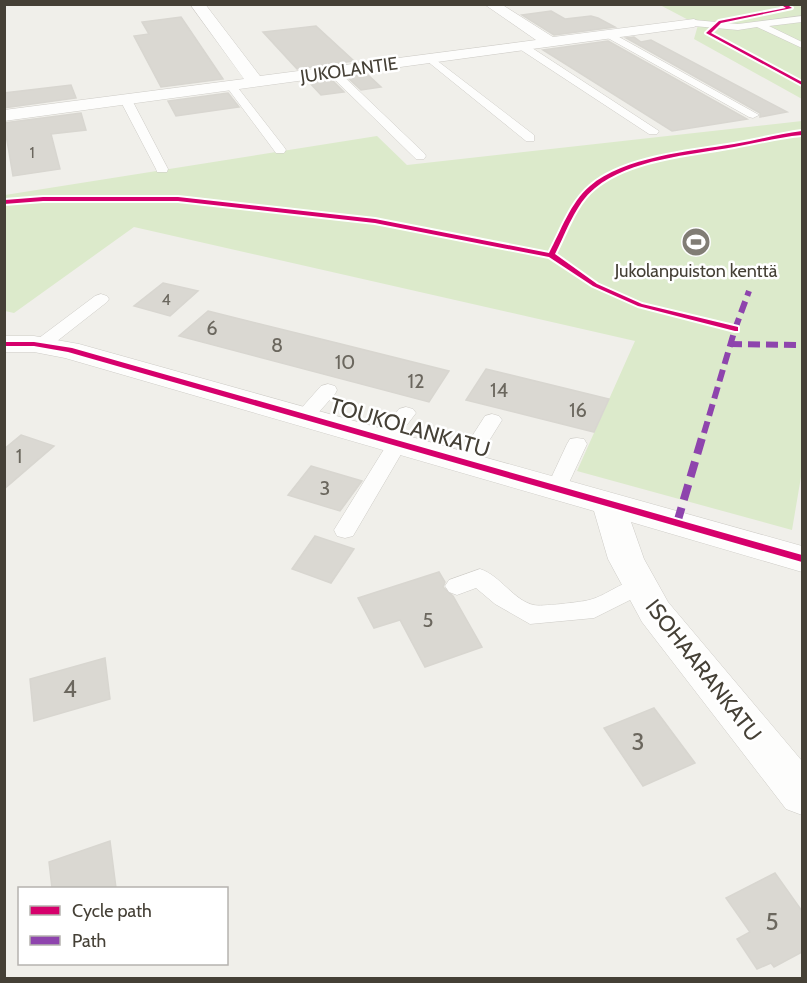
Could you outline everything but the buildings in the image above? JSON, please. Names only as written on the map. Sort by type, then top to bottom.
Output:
[{"type":"street","points":[[197,4],[255,82]]},
{"type":"street","points":[[491,4],[550,42]]},
{"type":"street","points":[[672,12],[694,23]]},
{"type":"street","name":"JUKOLANTIE","points":[[4,116],[694,23]]},
{"type":"street","name":"TOUKOLANKATU","points":[[4,344],[41,345],[69,350],[802,560]]},
{"type":"street","name":"ISOHAARANKATU","points":[[608,504],[626,559],[655,612],[802,794]]},
{"type":"lane","points":[[694,23],[738,27],[802,19]]},
{"type":"lane","points":[[759,25],[802,45]]},
{"type":"lane","points":[[609,34],[753,115]]},
{"type":"lane","points":[[522,46],[653,131]]},
{"type":"lane","points":[[431,58],[530,138]]},
{"type":"lane","points":[[333,72],[420,156]]},
{"type":"lane","points":[[231,86],[280,150]]},
{"type":"lane","points":[[126,100],[162,169]]},
{"type":"lane","points":[[41,345],[101,299]]},
{"type":"lane","points":[[304,417],[328,390]]},
{"type":"lane","points":[[345,530],[406,412]]},
{"type":"lane","points":[[465,463],[492,420]]},
{"type":"lane","points":[[556,489],[578,444]]},
{"type":"lane","points":[[457,586],[480,578],[503,598],[530,615],[594,609],[623,593],[641,588]]},
{"type":"green space","points":[[796,4],[802,6],[802,99],[694,39],[698,25],[660,5]]},
{"type":"green space","points":[[802,121],[802,471],[792,530],[577,471],[635,341],[134,227],[14,313],[5,311],[5,195],[377,136],[407,165]]},
{"type":"marked path","points":[[677,523],[735,329],[749,291]]},
{"type":"marked path","points":[[730,344],[802,345]]},
{"type":"cycle path","points":[[782,4],[790,8],[720,22],[708,33],[802,84]]},
{"type":"cycle path","points":[[551,255],[585,195],[604,179],[620,171],[659,159],[802,133]]},
{"type":"cycle path","points":[[5,202],[43,199],[178,199],[375,221],[551,255],[595,285],[640,305],[735,329]]},
{"type":"cycle path","points":[[4,344],[34,344],[69,350],[802,559]]},
{"type":"place","name":"Jukolanpuiston kenttä","points":[[696,242]]}]
